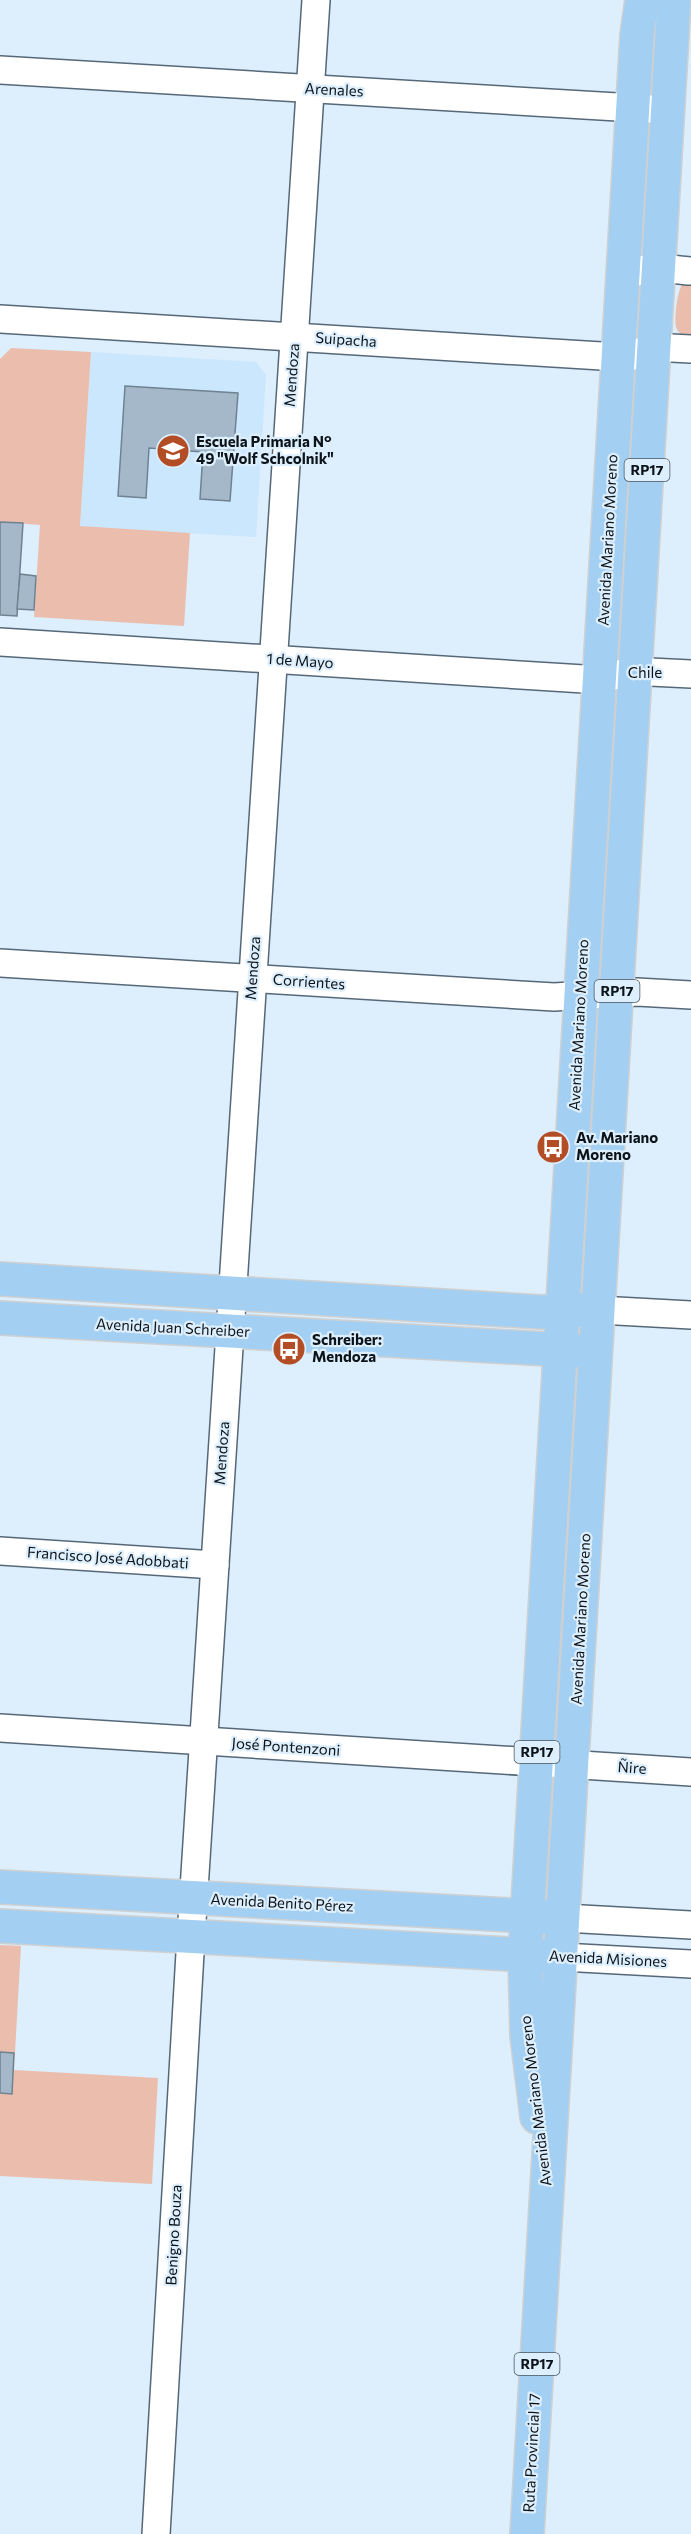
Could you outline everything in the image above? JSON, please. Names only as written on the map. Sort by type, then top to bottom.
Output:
[{"type":"main road","name":"Avenida Mariano Moreno","points":[[547,2193],[527,2035],[525,1955],[637,35],[642,0]]},
{"type":"main road","name":"Avenida Mariano Moreno","points":[[547,2193],[674,0]]},
{"type":"main road","points":[[0,1279],[529,1311],[599,1311]]},
{"type":"main road","name":"Avenida Juan Schreiber","points":[[0,1318],[597,1352]]},
{"type":"main road","name":"Avenida Benito Pérez","points":[[0,1887],[564,1918]]},
{"type":"main road","points":[[0,1926],[525,1955]]},
{"type":"main road","name":"Avenida Misiones","points":[[525,1955],[561,1957]]},
{"type":"main road","name":"Ruta Provincial 17","points":[[527,2534],[547,2193]]},
{"type":"street","name":"Mendoza","points":[[191,1936],[316,0]]},
{"type":"street","name":"Arenales","points":[[0,70],[668,110]]},
{"type":"street","points":[[623,285],[633,271],[659,269],[691,271]]},
{"type":"street","name":"Suipacha","points":[[0,319],[618,357],[629,357],[654,347]]},
{"type":"street","points":[[654,347],[691,349]]},
{"type":"street","name":"1 de Mayo","points":[[0,642],[600,680]]},
{"type":"street","name":"Chile","points":[[600,680],[636,671],[691,674]]},
{"type":"street","name":"Corrientes","points":[[0,963],[581,997],[644,992],[691,995]]},
{"type":"street","points":[[599,1311],[691,1315]]},
{"type":"street","name":"Francisco José Adobbati","points":[[0,1551],[215,1565]]},
{"type":"street","name":"José Pontenzoni","points":[[0,1728],[573,1764]]},
{"type":"street","name":"Ñire","points":[[573,1764],[691,1772]]},
{"type":"street","points":[[564,1918],[691,1925]]},
{"type":"street","name":"Benigno Bouza","points":[[156,2534],[191,1936]]},
{"type":"street","name":"Avenida Misiones","points":[[561,1957],[691,1964]]},
{"type":"shaded area","points":[[691,284],[691,338],[678,332],[675,318],[680,288],[682,285]]},
{"type":"shaded area","points":[[11,348],[91,352],[80,526],[190,533],[184,626],[34,617],[40,525],[0,522],[0,359]]},
{"type":"shaded area","name":"Escuela Primaria N° 49 \"Wolf Schcolnik\"","points":[[91,352],[256,362],[266,375],[256,537],[80,527]]},
{"type":"shaded area","points":[[0,1945],[21,1946],[14,2070],[158,2078],[152,2184],[0,2176]]},
{"type":"building","points":[[125,386],[238,393],[230,501],[200,499],[203,452],[149,448],[146,498],[118,496]]},
{"type":"building","points":[[0,522],[23,523],[17,616],[0,615]]},
{"type":"building","points":[[20,574],[36,576],[34,610],[17,609]]},
{"type":"building","points":[[0,2052],[14,2053],[12,2094],[0,2093]]},
{"type":"place","name":"Escuela Primaria N° 49 \"Wolf Schcolnik\"","points":[[173,451]]},
{"type":"place","name":"Av. Mariano Moreno","points":[[553,1147]]},
{"type":"place","name":"Schreiber: Mendoza","points":[[289,1349]]}]
